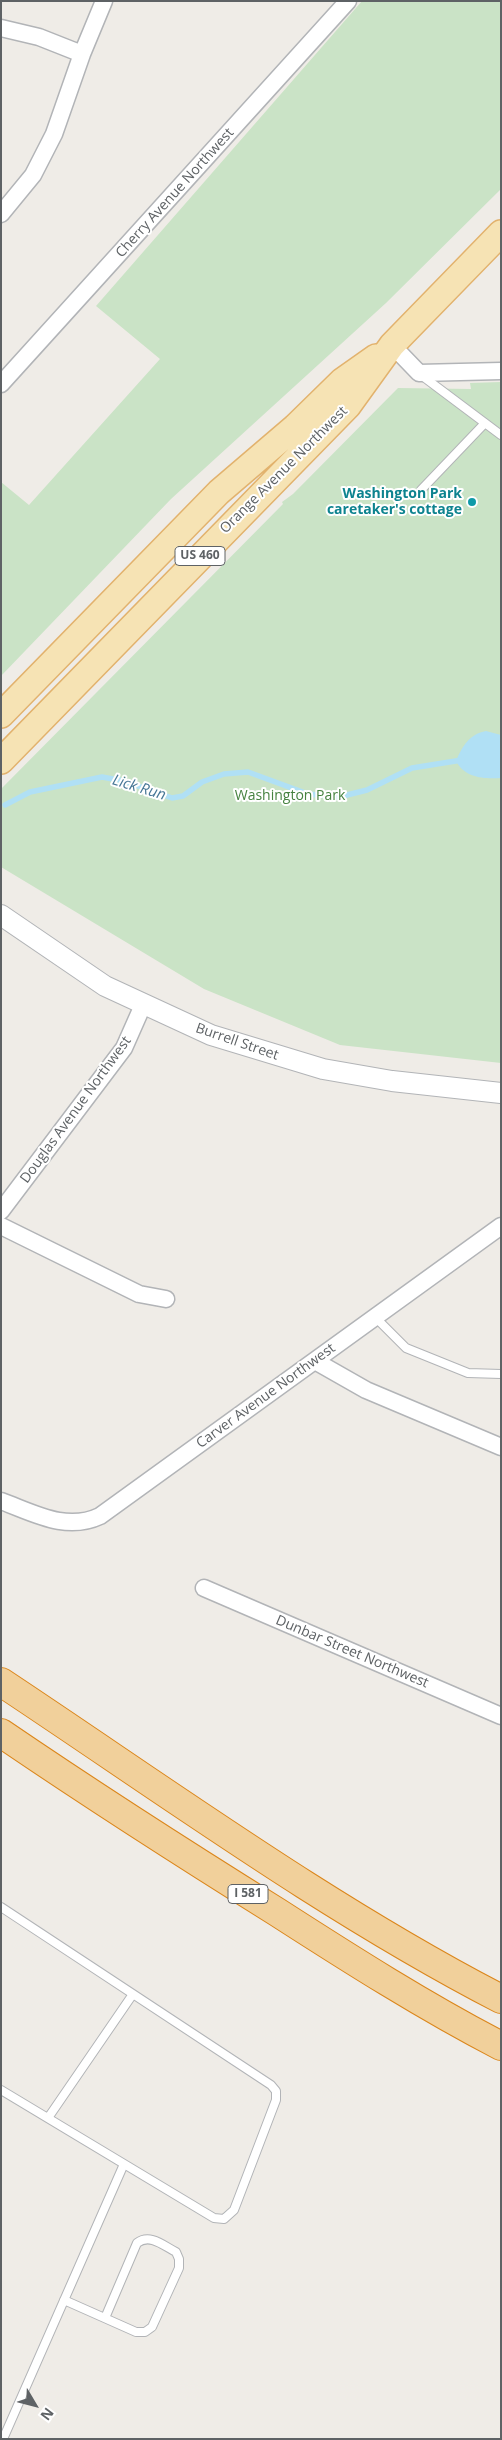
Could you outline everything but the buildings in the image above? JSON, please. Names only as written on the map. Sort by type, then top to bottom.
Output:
[{"type":"highway","points":[[1,1669],[34,1703]]},
{"type":"highway","points":[[1,1682],[354,1915],[456,1976],[501,1999]]},
{"type":"highway","name":"I 581","points":[[1,1733],[88,1792],[362,1966],[436,2011],[501,2046]]},
{"type":"highway","points":[[1,1748],[88,1792]]},
{"type":"main road","name":"Orange Avenue Northwest","points":[[1,761],[348,406],[392,345],[501,233]]},
{"type":"main road","name":"Orange Avenue Northwest","points":[[1,714],[219,492],[295,427],[342,381],[392,345]]},
{"type":"street","points":[[1,214],[33,176],[54,134],[82,54],[104,1]]},
{"type":"street","name":"Cherry Avenue Northwest","points":[[1,384],[348,1]]},
{"type":"street","points":[[1,28],[39,37],[82,54]]},
{"type":"street","points":[[392,345],[420,373],[501,371]]},
{"type":"street","name":"Burrell Street","points":[[1,915],[105,986],[211,1035],[323,1069],[392,1081],[501,1093]]},
{"type":"street","name":"Douglas Avenue Northwest","points":[[1,1211],[124,1048],[143,1005]]},
{"type":"street","points":[[1,1226],[139,1294],[166,1299]]},
{"type":"street","name":"Carver Avenue Northwest","points":[[1,1501],[58,1522],[75,1523],[100,1516],[501,1226]]},
{"type":"street","points":[[315,1361],[366,1390],[501,1447]]},
{"type":"street","name":"Dunbar Street Northwest","points":[[204,1588],[501,1716]]},
{"type":"lane","points":[[420,373],[501,435]]},
{"type":"lane","points":[[421,490],[485,423]]},
{"type":"lane","points":[[375,1317],[406,1348],[468,1373],[501,1374]]},
{"type":"lane","points":[[1,1907],[271,2085],[276,2091],[276,2100],[234,2210],[224,2218],[214,2218],[1,2090]]},
{"type":"lane","points":[[48,2118],[133,1994]]},
{"type":"lane","points":[[3,2439],[124,2164]]},
{"type":"lane","points":[[64,2300],[136,2332],[145,2332],[152,2327],[179,2268],[179,2259],[176,2252],[150,2239],[143,2238],[137,2243],[105,2318]]},
{"type":"green space","points":[[362,1],[501,1],[501,189],[386,303],[171,499],[1,676],[1,482],[29,505],[160,359],[96,306]]},
{"type":"green space","name":"Washington Park","points":[[501,382],[501,1063],[340,1045],[204,989],[1,867],[1,789],[283,504],[282,502],[293,494],[398,388],[471,389],[470,383]]},
{"type":"water","points":[[486,731],[501,735],[501,778],[481,778],[469,774],[456,761],[461,750],[471,738]]},
{"type":"waterway","name":"Lick Run","points":[[5,805],[30,792],[102,777],[124,781],[172,798],[183,796],[202,782],[224,774],[248,772],[308,794],[339,797],[367,790],[412,768],[462,760]]},
{"type":"place","name":"Washington Park caretaker's cottage","points":[[472,502]]}]
